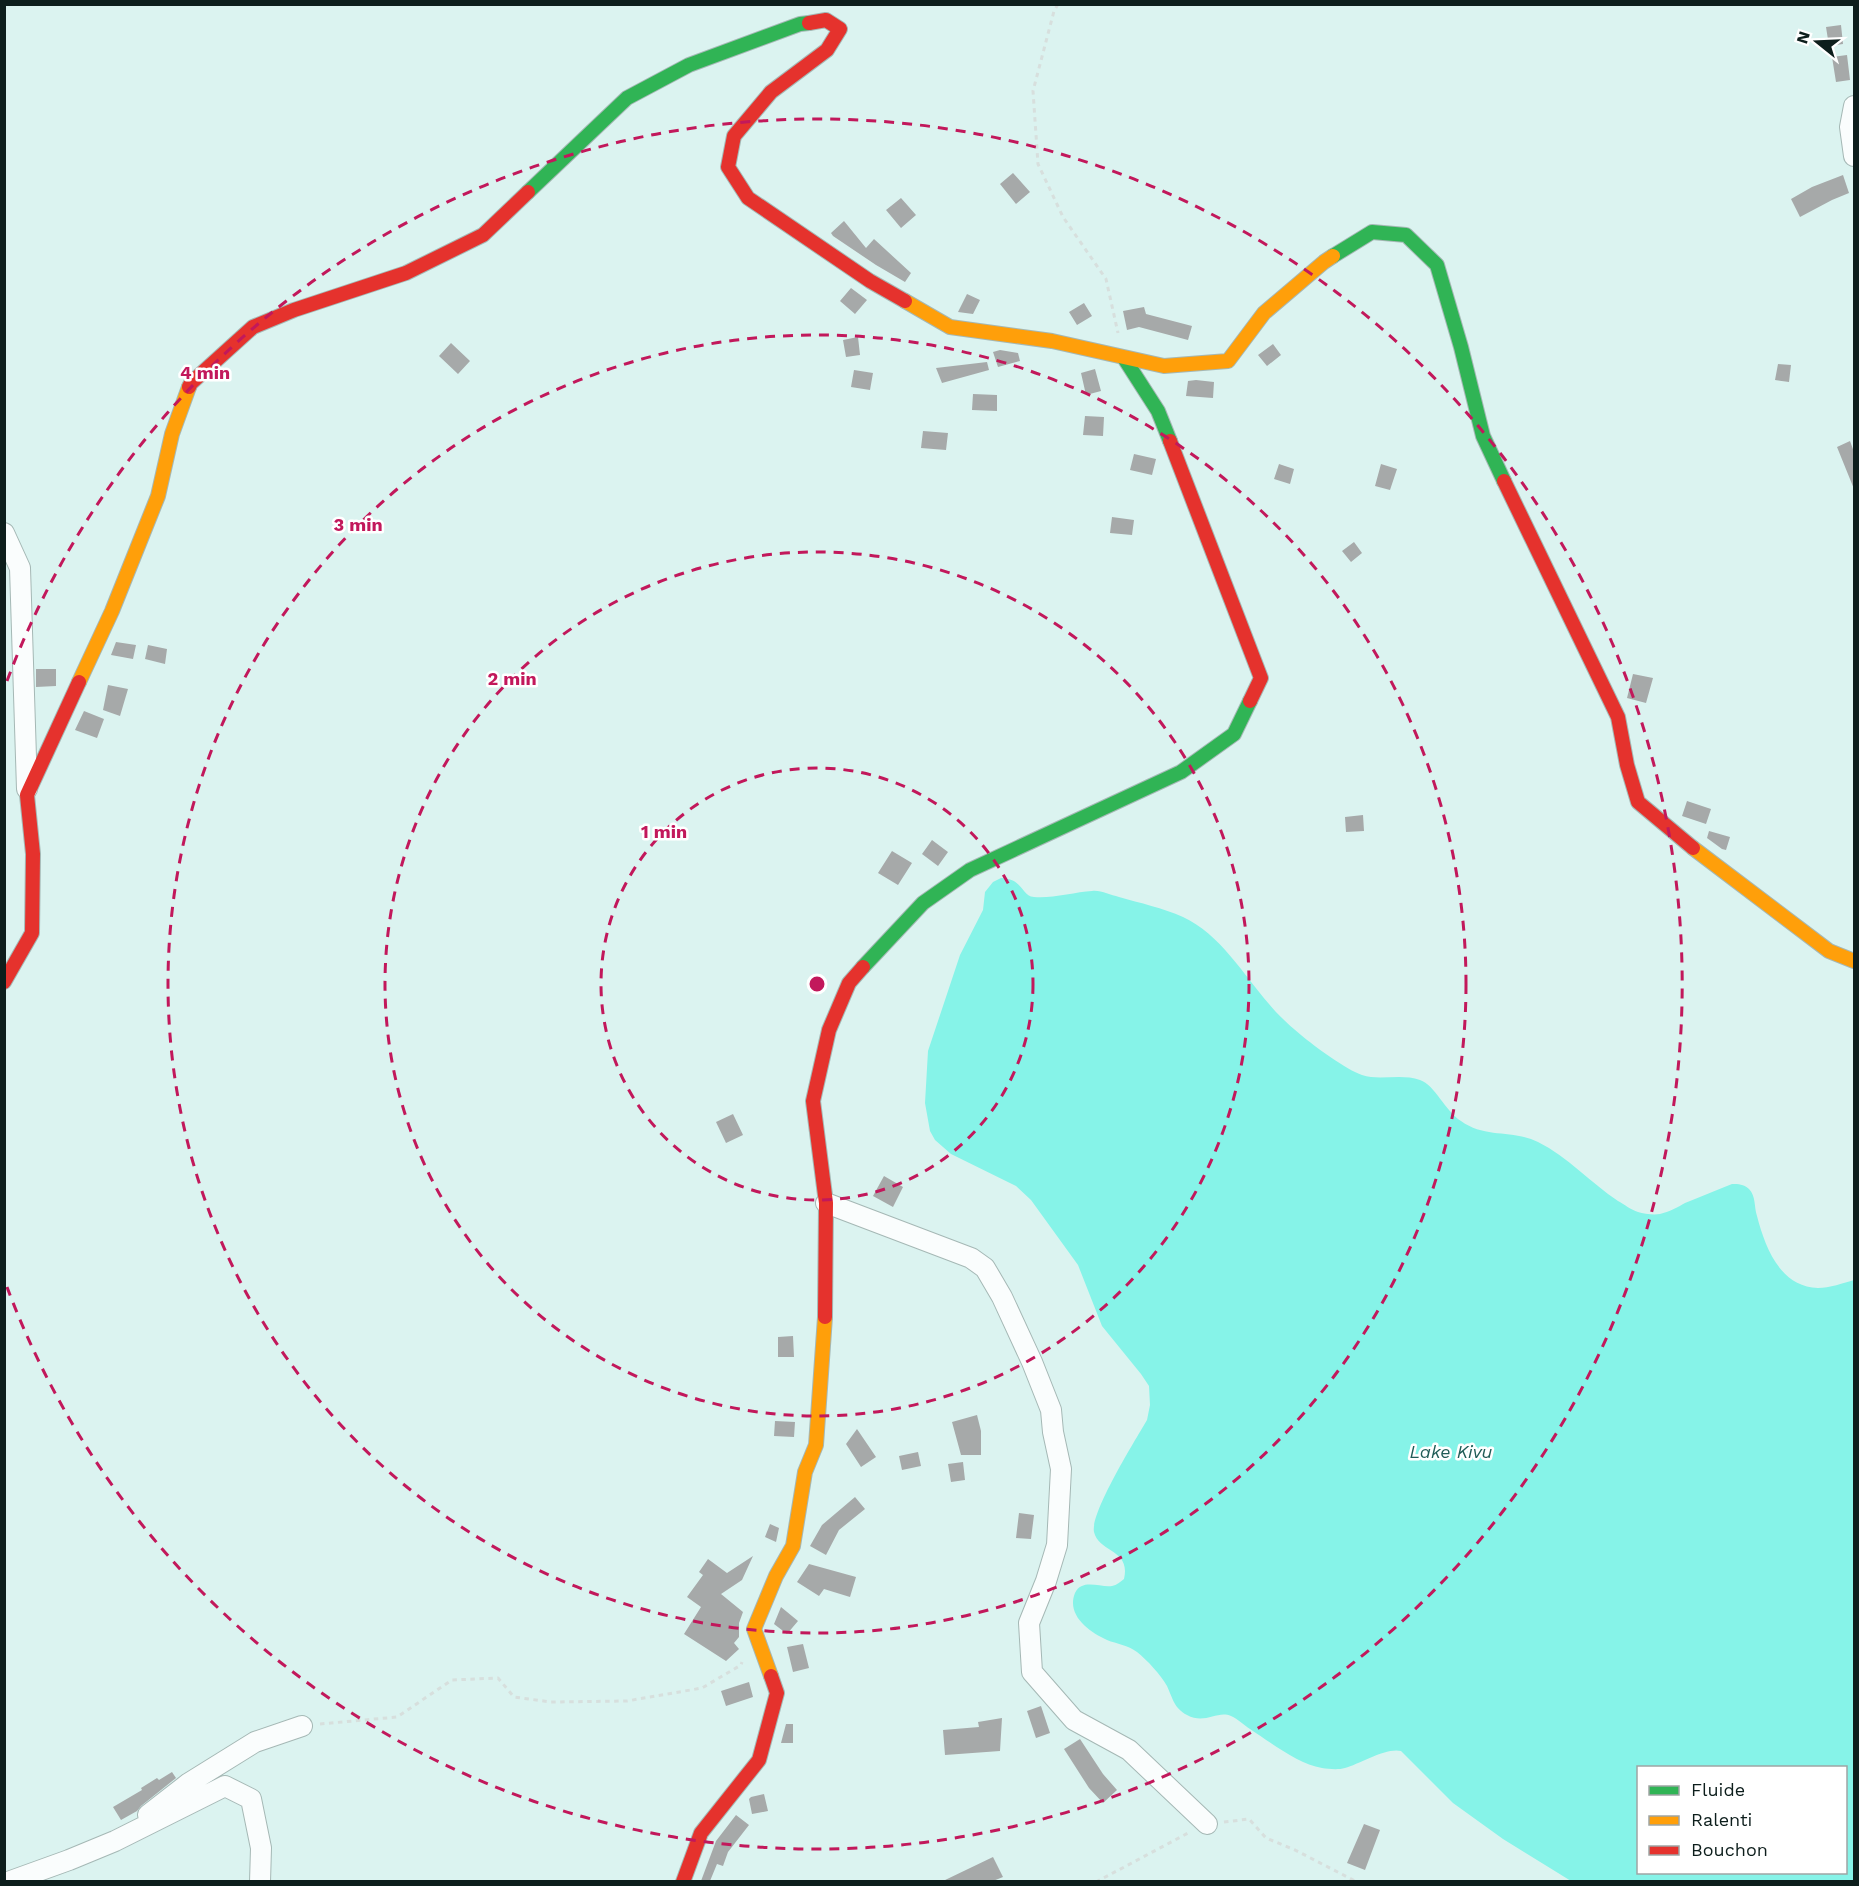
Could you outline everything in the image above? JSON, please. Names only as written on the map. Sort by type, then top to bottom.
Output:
[{"type":"street","points":[[27,795],[112,610],[158,496],[172,434],[191,383],[253,327],[294,310],[406,273],[483,235],[627,98],[689,65],[800,24],[826,20],[840,29],[827,50],[771,92],[734,136],[728,166],[747,198],[870,281],[950,327],[1052,341],[1164,366],[1228,360],[1264,313],[1324,262],[1372,232],[1406,235],[1437,265],[1461,346],[1483,436],[1618,717],[1627,765],[1638,802],[1672,832],[1829,951],[1854,961]]},
{"type":"street","points":[[1854,106],[1850,127],[1854,156]]},
{"type":"street","points":[[683,1881],[701,1833],[759,1760],[777,1693],[754,1629],[776,1576],[793,1546],[805,1472],[816,1445],[825,1336],[826,1203],[813,1101],[829,1030],[849,983],[923,903],[970,870],[1181,772],[1234,734],[1262,678],[1158,411],[1124,357]]},
{"type":"street","points":[[4,533],[20,568],[27,795],[33,854],[32,933],[4,982]]},
{"type":"street","points":[[826,1203],[970,1258],[985,1268],[1007,1308],[1050,1405],[1061,1469],[1058,1545],[1029,1623],[1032,1672],[1074,1720],[1128,1750],[1207,1824]]},
{"type":"street","points":[[115,1841],[189,1784],[255,1742],[303,1726]]},
{"type":"street","points":[[8,1881],[115,1841],[225,1786],[251,1799],[261,1848],[260,1881]]},
{"type":"path","points":[[1058,4],[1054,11],[1033,91],[1038,164],[1063,217],[1106,279],[1124,357]]},
{"type":"path","points":[[303,1726],[397,1717],[452,1680],[498,1678],[514,1697],[551,1702],[627,1701],[702,1688],[741,1665],[754,1629]]},
{"type":"path","points":[[1096,1881],[1207,1824],[1249,1819],[1266,1838],[1357,1881]]},
{"type":"water","name":"Lake Kivu","points":[[1001,878],[1014,881],[1027,894],[1034,897],[1099,891],[1183,917],[1196,924],[1220,944],[1288,1024],[1348,1068],[1369,1077],[1405,1077],[1420,1080],[1430,1087],[1455,1117],[1470,1127],[1538,1142],[1559,1155],[1618,1201],[1638,1212],[1660,1214],[1732,1184],[1743,1185],[1753,1195],[1765,1240],[1776,1263],[1784,1273],[1805,1286],[1818,1288],[1854,1280],[1854,1881],[1571,1881],[1503,1839],[1453,1803],[1401,1751],[1388,1751],[1342,1769],[1322,1768],[1294,1757],[1231,1716],[1193,1718],[1177,1706],[1164,1682],[1141,1655],[1130,1648],[1100,1637],[1081,1622],[1076,1615],[1073,1601],[1078,1588],[1087,1585],[1112,1586],[1124,1579],[1123,1562],[1119,1556],[1097,1539],[1094,1532],[1095,1523],[1106,1493],[1147,1420],[1150,1405],[1149,1386],[1102,1326],[1078,1265],[1031,1200],[1016,1186],[951,1154],[935,1140],[930,1131],[925,1103],[928,1051],[960,955],[983,910],[985,892],[993,882]]},
{"type":"building","points":[[1841,25],[1843,44],[1829,46],[1826,27]]},
{"type":"building","points":[[1847,55],[1850,80],[1836,82],[1832,57]]},
{"type":"building","points":[[1013,173],[1030,192],[1016,204],[1000,184]]},
{"type":"building","points":[[1843,175],[1849,193],[1800,217],[1791,199],[1812,187]]},
{"type":"building","points":[[901,198],[916,215],[901,228],[886,210]]},
{"type":"building","points":[[844,221],[866,248],[874,239],[911,273],[905,282],[833,236],[831,233]]},
{"type":"building","points":[[851,288],[867,300],[855,314],[840,301]]},
{"type":"building","points":[[967,294],[980,300],[973,314],[958,312]]},
{"type":"building","points":[[1084,303],[1092,316],[1077,325],[1069,312]]},
{"type":"building","points":[[1144,307],[1146,314],[1192,326],[1188,340],[1139,327],[1127,330],[1123,311]]},
{"type":"building","points":[[858,337],[860,355],[846,357],[843,340]]},
{"type":"building","points":[[451,343],[470,361],[458,374],[439,356]]},
{"type":"building","points":[[1273,344],[1281,355],[1267,366],[1258,355]]},
{"type":"building","points":[[1000,350],[1018,353],[1020,361],[998,367],[993,352]]},
{"type":"building","points":[[987,362],[989,370],[942,383],[936,368]]},
{"type":"building","points":[[1778,364],[1791,365],[1789,382],[1775,380]]},
{"type":"building","points":[[1095,369],[1101,391],[1086,395],[1081,373]]},
{"type":"building","points":[[854,370],[873,373],[870,390],[851,387]]},
{"type":"building","points":[[1188,381],[1214,382],[1213,398],[1186,396]]},
{"type":"building","points":[[973,394],[997,395],[997,411],[972,410]]},
{"type":"building","points":[[1085,416],[1104,417],[1103,436],[1083,435]]},
{"type":"building","points":[[923,431],[948,433],[946,450],[921,448]]},
{"type":"building","points":[[1850,441],[1854,452],[1854,489],[1837,447]]},
{"type":"building","points":[[1134,454],[1156,459],[1152,475],[1130,470]]},
{"type":"building","points":[[1279,464],[1294,469],[1290,484],[1274,479]]},
{"type":"building","points":[[1381,464],[1397,469],[1390,490],[1375,486]]},
{"type":"building","points":[[1112,517],[1134,520],[1132,535],[1110,533]]},
{"type":"building","points":[[1354,542],[1362,553],[1351,562],[1342,551]]},
{"type":"building","points":[[116,642],[136,645],[133,659],[111,655]]},
{"type":"building","points":[[148,645],[167,649],[165,664],[145,659]]},
{"type":"building","points":[[36,669],[56,669],[56,686],[36,687]]},
{"type":"building","points":[[1633,674],[1653,678],[1646,703],[1627,698]]},
{"type":"building","points":[[108,685],[128,689],[120,716],[103,710]]},
{"type":"building","points":[[84,711],[104,719],[97,738],[75,730]]},
{"type":"building","points":[[1687,801],[1711,809],[1706,824],[1682,816]]},
{"type":"building","points":[[1363,815],[1364,831],[1346,832],[1345,817]]},
{"type":"building","points":[[1709,831],[1730,837],[1726,850],[1707,838]]},
{"type":"building","points":[[932,840],[948,852],[938,866],[922,854]]},
{"type":"building","points":[[892,851],[912,863],[898,885],[878,873]]},
{"type":"building","points":[[733,1114],[743,1135],[726,1143],[716,1122]]},
{"type":"building","points":[[884,1176],[903,1187],[893,1207],[873,1196]]},
{"type":"building","points":[[793,1336],[794,1357],[778,1357],[778,1337]]},
{"type":"building","points":[[977,1415],[981,1431],[981,1455],[961,1455],[952,1422]]},
{"type":"building","points":[[775,1421],[795,1422],[794,1437],[774,1436]]},
{"type":"building","points":[[857,1429],[876,1457],[861,1467],[846,1444]]},
{"type":"building","points":[[918,1452],[921,1466],[902,1470],[899,1456]]},
{"type":"building","points":[[963,1462],[965,1480],[951,1482],[948,1464]]},
{"type":"building","points":[[855,1497],[865,1509],[839,1530],[826,1555],[810,1546],[822,1525]]},
{"type":"building","points":[[1019,1513],[1034,1515],[1031,1539],[1016,1538]]},
{"type":"building","points":[[770,1524],[779,1528],[776,1542],[765,1537]]},
{"type":"building","points":[[753,1556],[742,1580],[721,1594],[743,1612],[739,1623],[739,1637],[734,1643],[739,1649],[726,1661],[684,1634],[701,1607],[687,1597],[703,1575],[699,1572],[708,1559],[727,1573]]},
{"type":"building","points":[[809,1564],[856,1577],[850,1597],[824,1589],[819,1596],[797,1582]]},
{"type":"building","points":[[781,1607],[798,1621],[787,1634],[774,1624]]},
{"type":"building","points":[[803,1644],[809,1668],[793,1672],[787,1647]]},
{"type":"building","points":[[749,1682],[753,1697],[726,1706],[721,1691]]},
{"type":"building","points":[[1041,1706],[1050,1733],[1036,1738],[1027,1711]]},
{"type":"building","points":[[1002,1718],[1000,1751],[945,1755],[943,1730],[979,1727],[978,1722]]},
{"type":"building","points":[[786,1724],[793,1724],[793,1743],[781,1743]]},
{"type":"building","points":[[1080,1739],[1103,1774],[1117,1790],[1103,1803],[1089,1788],[1064,1749]]},
{"type":"building","points":[[172,1772],[176,1778],[137,1811],[121,1820],[113,1807],[157,1778],[159,1780]]},
{"type":"building","points":[[764,1794],[768,1811],[752,1814],[749,1799]]},
{"type":"building","points":[[736,1815],[749,1825],[728,1852],[723,1866],[717,1864],[710,1881],[701,1881],[716,1841]]},
{"type":"building","points":[[1364,1824],[1380,1830],[1365,1870],[1347,1863]]},
{"type":"building","points":[[993,1857],[1003,1877],[993,1881],[943,1881]]},
{"type":"traffic: fast","points":[[528,192],[627,98],[689,65],[800,24],[809,23]]},
{"type":"traffic: fast","points":[[1333,256],[1372,232],[1406,235],[1437,265],[1461,347],[1483,436],[1504,481]]},
{"type":"traffic: fast","points":[[1124,358],[1158,411],[1170,441]]},
{"type":"traffic: fast","points":[[863,967],[923,903],[970,870],[1181,772],[1234,734],[1250,701]]},
{"type":"traffic: slow","points":[[905,301],[950,327],[1052,341],[1164,366],[1228,361],[1264,313],[1333,256]]},
{"type":"traffic: slow","points":[[79,682],[112,611],[158,496],[172,434],[189,387]]},
{"type":"traffic: slow","points":[[1693,848],[1829,951],[1854,961]]},
{"type":"traffic: slow","points":[[771,1676],[754,1629],[776,1576],[793,1546],[805,1472],[816,1445],[825,1317]]},
{"type":"traffic: jam","points":[[809,23],[826,20],[840,29],[827,50],[771,92],[734,136],[728,167],[748,198],[870,281],[905,301]]},
{"type":"traffic: jam","points":[[189,387],[253,327],[294,310],[406,273],[483,235],[528,192]]},
{"type":"traffic: jam","points":[[1170,441],[1261,678],[1250,701]]},
{"type":"traffic: jam","points":[[1504,481],[1618,717],[1627,765],[1638,802],[1693,848]]},
{"type":"traffic: jam","points":[[4,982],[32,933],[33,854],[27,795],[79,682]]},
{"type":"traffic: jam","points":[[825,1317],[826,1203],[813,1101],[829,1030],[849,983],[863,967]]},
{"type":"traffic: jam","points":[[683,1882],[701,1833],[759,1760],[777,1693],[771,1676]]}]
